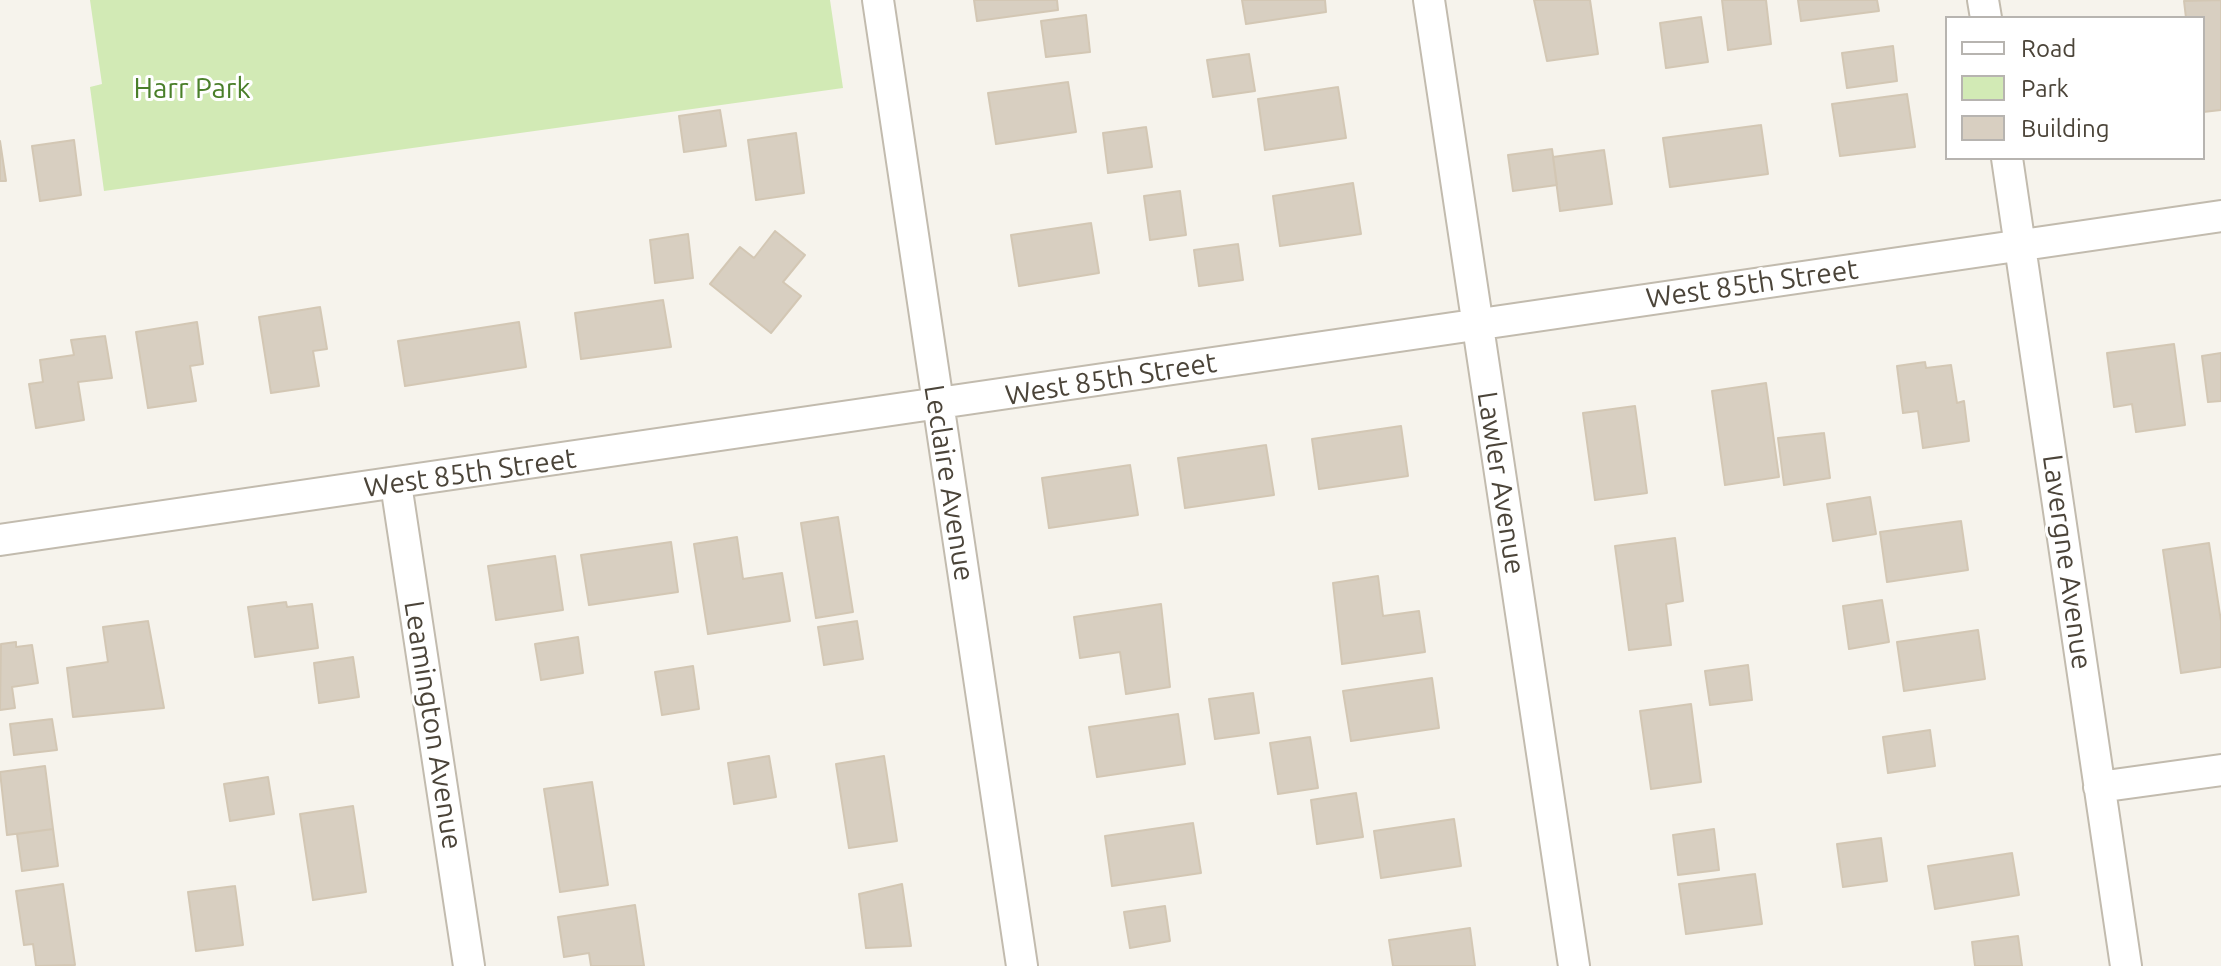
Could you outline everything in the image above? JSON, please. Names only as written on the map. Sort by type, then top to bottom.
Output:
[{"type":"street","name":"Leclaire Avenue","points":[[878,0],[1022,966]]},
{"type":"street","name":"Lawler Avenue","points":[[1429,0],[1574,966]]},
{"type":"street","name":"Lavergne Avenue","points":[[2007,160],[2126,966]]},
{"type":"street","name":"West 85th Street","points":[[0,540],[2221,216]]},
{"type":"street","name":"Leamington Avenue","points":[[396,484],[469,966]]},
{"type":"street","points":[[2099,787],[2221,770]]},
{"type":"green space","name":"Harr Park","points":[[90,0],[830,0],[843,88],[104,191],[90,87],[102,84]]},
{"type":"building","points":[[974,0],[1057,0],[1058,10],[977,21]]},
{"type":"building","points":[[1242,0],[1325,0],[1326,12],[1246,24]]},
{"type":"building","points":[[1534,0],[1590,0],[1598,54],[1547,61]]},
{"type":"building","points":[[1722,0],[1766,0],[1771,44],[1728,50]]},
{"type":"building","points":[[1798,0],[1877,0],[1879,11],[1801,21]]},
{"type":"building","points":[[2221,0],[2221,110],[2205,112],[2205,16],[2186,16],[2184,1]]},
{"type":"building","points":[[1086,15],[1090,52],[1046,57],[1041,21]]},
{"type":"building","points":[[1701,17],[1708,62],[1666,68],[1660,23]]},
{"type":"building","points":[[1893,46],[1897,81],[1847,88],[1842,53]]},
{"type":"building","points":[[1249,54],[1255,91],[1213,97],[1207,60]]},
{"type":"building","points":[[1068,82],[1076,132],[996,144],[988,93]]},
{"type":"building","points":[[1338,87],[1346,138],[1265,150],[1258,99]]},
{"type":"building","points":[[1907,94],[1915,147],[1840,156],[1832,104]]},
{"type":"building","points":[[720,110],[726,146],[684,152],[679,116]]},
{"type":"building","points":[[1761,125],[1768,174],[1670,187],[1663,138]]},
{"type":"building","points":[[1146,127],[1152,167],[1108,173],[1103,133]]},
{"type":"building","points":[[796,133],[804,193],[756,200],[748,140]]},
{"type":"building","points":[[74,140],[81,195],[40,201],[32,146]]},
{"type":"building","points":[[0,141],[6,181],[0,181]]},
{"type":"building","points":[[1552,149],[1557,185],[1513,191],[1508,155]]},
{"type":"building","points":[[1604,150],[1612,204],[1560,211],[1553,157]]},
{"type":"building","points":[[1353,183],[1361,234],[1280,246],[1273,196]]},
{"type":"building","points":[[1180,191],[1186,235],[1150,240],[1144,196]]},
{"type":"building","points":[[1091,223],[1099,273],[1019,286],[1011,235]]},
{"type":"building","points":[[775,231],[805,255],[783,282],[801,296],[771,333],[710,284],[740,247],[754,258]]},
{"type":"building","points":[[688,234],[693,278],[655,283],[650,240]]},
{"type":"building","points":[[1238,244],[1243,280],[1199,286],[1194,250]]},
{"type":"building","points":[[663,300],[671,347],[581,359],[575,313]]},
{"type":"building","points":[[320,307],[327,349],[313,351],[319,386],[271,393],[259,317]]},
{"type":"building","points":[[197,322],[203,364],[190,366],[196,401],[148,408],[136,332]]},
{"type":"building","points":[[519,322],[526,367],[405,386],[398,341]]},
{"type":"building","points":[[105,336],[112,378],[78,382],[84,420],[36,428],[29,384],[43,382],[40,360],[74,355],[71,340]]},
{"type":"building","points":[[2174,344],[2185,425],[2136,432],[2132,404],[2114,407],[2107,353]]},
{"type":"building","points":[[2221,353],[2221,401],[2208,402],[2202,356]]},
{"type":"building","points":[[1925,362],[1926,368],[1951,365],[1957,403],[1964,401],[1969,441],[1923,448],[1918,411],[1903,413],[1897,366]]},
{"type":"building","points":[[1766,383],[1779,477],[1725,485],[1712,391]]},
{"type":"building","points":[[1635,406],[1647,493],[1595,500],[1583,413]]},
{"type":"building","points":[[1401,426],[1408,476],[1319,489],[1312,439]]},
{"type":"building","points":[[1824,433],[1830,478],[1784,485],[1778,438]]},
{"type":"building","points":[[1266,445],[1274,495],[1185,508],[1178,458]]},
{"type":"building","points":[[1130,465],[1138,515],[1049,528],[1042,478]]},
{"type":"building","points":[[1870,497],[1876,534],[1833,541],[1827,504]]},
{"type":"building","points":[[838,517],[853,612],[816,618],[801,523]]},
{"type":"building","points":[[1961,521],[1968,570],[1887,582],[1880,532]]},
{"type":"building","points":[[737,537],[743,579],[782,573],[790,621],[708,634],[694,544]]},
{"type":"building","points":[[1675,538],[1683,601],[1666,604],[1671,645],[1629,650],[1615,546]]},
{"type":"building","points":[[671,542],[678,592],[589,605],[581,555]]},
{"type":"building","points":[[2209,543],[2221,621],[2221,667],[2181,673],[2163,550]]},
{"type":"building","points":[[555,556],[563,610],[496,620],[488,566]]},
{"type":"building","points":[[1378,576],[1383,616],[1419,611],[1425,652],[1342,664],[1333,583]]},
{"type":"building","points":[[1882,600],[1889,642],[1849,649],[1843,606]]},
{"type":"building","points":[[286,602],[287,607],[312,604],[318,648],[255,657],[248,607]]},
{"type":"building","points":[[1161,604],[1170,687],[1126,694],[1120,652],[1080,658],[1074,617]]},
{"type":"building","points":[[148,621],[164,708],[73,717],[67,668],[108,662],[103,627]]},
{"type":"building","points":[[857,621],[863,659],[824,665],[818,627]]},
{"type":"building","points":[[1978,630],[1985,679],[1904,691],[1897,642]]},
{"type":"building","points":[[578,637],[583,673],[541,680],[535,644]]},
{"type":"building","points":[[16,642],[16,647],[32,645],[38,683],[12,687],[15,708],[0,710],[1,644]]},
{"type":"building","points":[[353,657],[359,697],[319,703],[314,663]]},
{"type":"building","points":[[1748,665],[1752,700],[1710,705],[1705,671]]},
{"type":"building","points":[[693,666],[699,709],[662,715],[655,672]]},
{"type":"building","points":[[1432,678],[1439,728],[1351,741],[1343,691]]},
{"type":"building","points":[[1253,693],[1259,733],[1215,739],[1209,699]]},
{"type":"building","points":[[1691,704],[1701,782],[1651,789],[1640,711]]},
{"type":"building","points":[[1178,714],[1185,764],[1097,777],[1089,727]]},
{"type":"building","points":[[52,719],[57,750],[14,755],[10,724]]},
{"type":"building","points":[[1930,730],[1935,766],[1888,773],[1883,737]]},
{"type":"building","points":[[1310,737],[1318,788],[1278,794],[1270,743]]},
{"type":"building","points":[[769,756],[776,797],[734,804],[728,763]]},
{"type":"building","points":[[884,756],[897,841],[849,848],[836,764]]},
{"type":"building","points":[[45,766],[53,829],[7,835],[0,772]]},
{"type":"building","points":[[268,777],[274,814],[230,821],[224,784]]},
{"type":"building","points":[[592,782],[608,885],[560,892],[544,789]]},
{"type":"building","points":[[1356,793],[1363,837],[1317,844],[1311,800]]},
{"type":"building","points":[[353,806],[366,892],[313,900],[300,814]]},
{"type":"building","points":[[1454,819],[1461,866],[1381,878],[1374,831]]},
{"type":"building","points":[[1193,823],[1201,873],[1112,886],[1105,836]]},
{"type":"building","points":[[53,829],[58,866],[22,871],[17,834]]},
{"type":"building","points":[[1714,829],[1719,870],[1678,875],[1673,835]]},
{"type":"building","points":[[1881,838],[1887,881],[1843,887],[1837,844]]},
{"type":"building","points":[[2012,853],[2019,895],[1935,909],[1928,866]]},
{"type":"building","points":[[1755,874],[1762,924],[1686,934],[1679,884]]},
{"type":"building","points":[[63,884],[75,965],[36,966],[33,944],[24,945],[16,891]]},
{"type":"building","points":[[902,884],[911,946],[866,948],[859,894]]},
{"type":"building","points":[[235,886],[243,945],[196,951],[188,892]]},
{"type":"building","points":[[635,905],[644,966],[591,966],[589,953],[564,957],[558,917]]},
{"type":"building","points":[[1165,906],[1170,941],[1130,948],[1124,912]]},
{"type":"building","points":[[1470,928],[1475,966],[1393,966],[1389,940]]},
{"type":"building","points":[[2018,936],[2022,966],[1975,966],[1972,942]]}]
